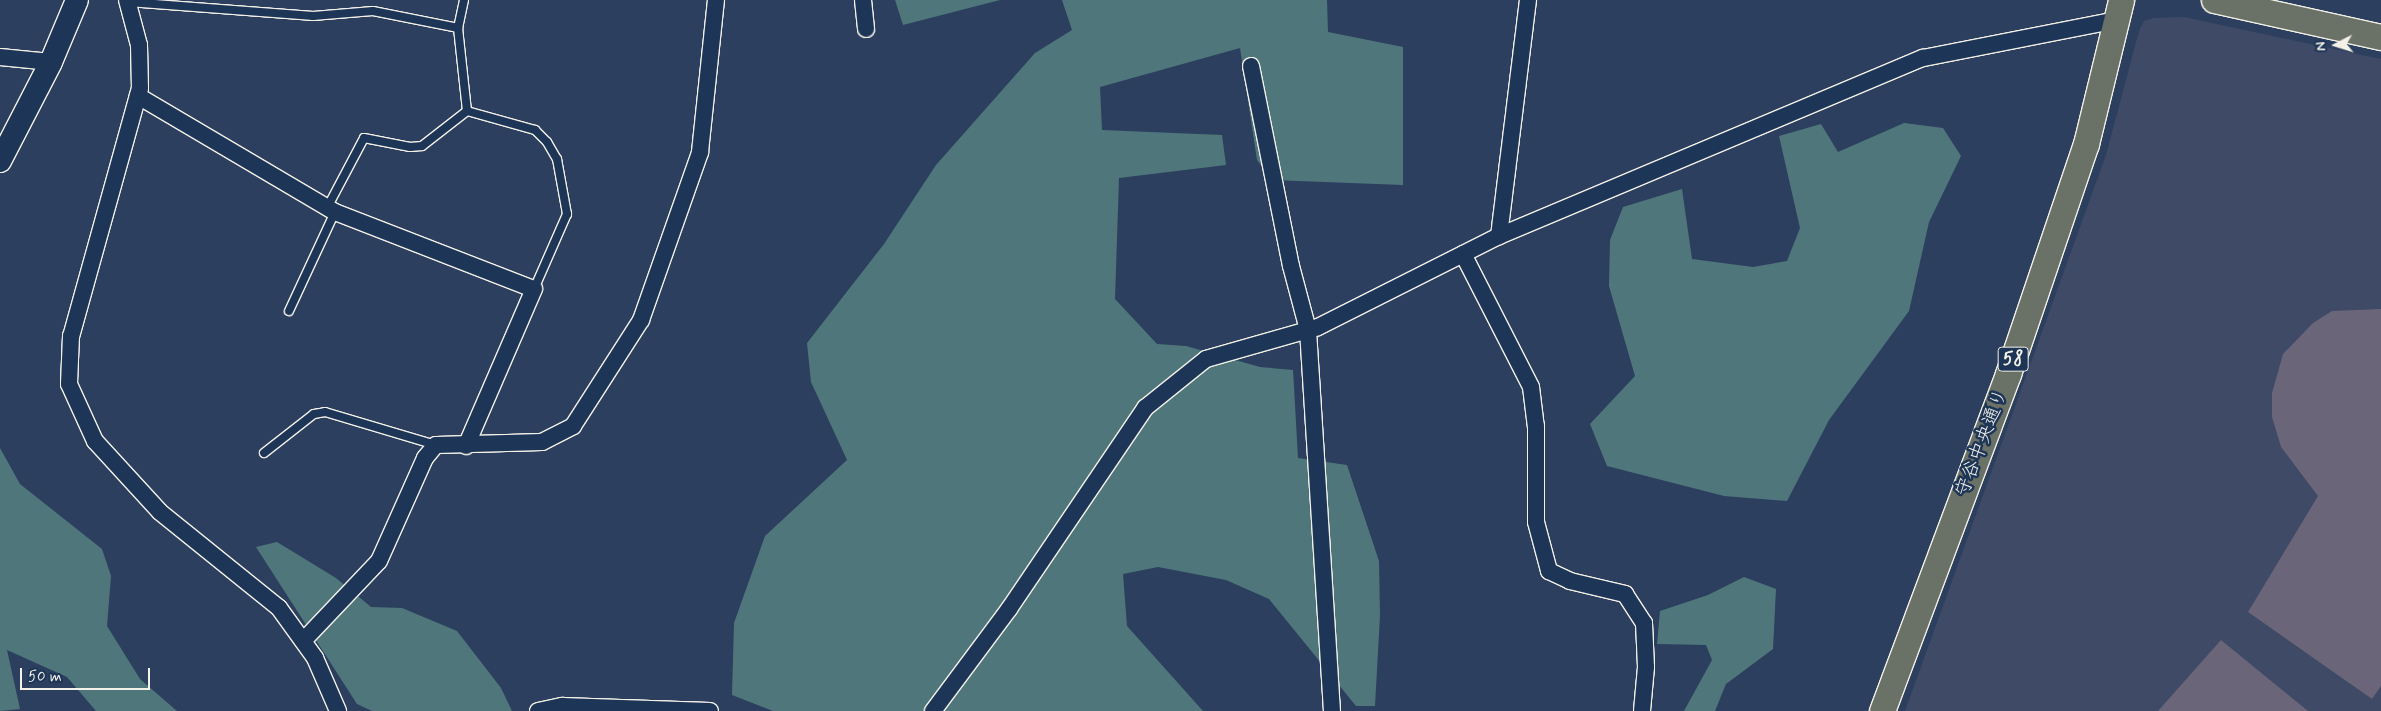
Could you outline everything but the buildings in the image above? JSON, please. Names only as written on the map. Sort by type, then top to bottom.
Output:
[{"type":"main road","points":[[2214,0],[2263,5],[2381,37]]},
{"type":"main road","name":"守谷中央通り","points":[[1882,711],[2008,374],[2083,153],[2119,10]]},
{"type":"street","points":[[0,161],[51,62],[77,0]]},
{"type":"street","points":[[303,641],[379,561],[425,458],[436,445],[466,446],[542,442],[573,426],[641,320],[700,152],[716,0]]},
{"type":"street","points":[[863,0],[866,29]]},
{"type":"street","points":[[1499,236],[1528,0]]},
{"type":"street","points":[[127,1],[139,45],[138,96],[71,336],[69,384],[95,441],[160,512],[279,608],[315,658],[338,711]]},
{"type":"street","points":[[933,711],[1009,609],[1146,408],[1206,359],[1308,330],[1499,236],[1923,58],[2119,10]]},
{"type":"street","points":[[0,57],[51,62]]},
{"type":"street","points":[[1251,66],[1291,266],[1308,330],[1332,711]]},
{"type":"street","points":[[138,96],[331,210],[534,290],[466,446]]},
{"type":"street","points":[[1463,254],[1531,387],[1536,426],[1536,522],[1549,571],[1570,581],[1624,594],[1644,623],[1646,667],[1642,711]]},
{"type":"street","points":[[538,711],[562,706],[710,711]]},
{"type":"lane","points":[[464,0],[458,28],[467,112]]},
{"type":"lane","points":[[127,1],[313,16],[373,11],[458,28]]},
{"type":"lane","points":[[289,311],[331,210],[364,138],[410,148],[422,146],[467,112]]},
{"type":"lane","points":[[467,112],[535,130],[547,142],[557,159],[567,214],[534,290]]},
{"type":"lane","points":[[264,453],[314,414],[325,412],[436,445]]},
{"type":"shaded area","points":[[2184,17],[2381,59],[2381,711],[1905,711],[2106,155],[2139,31],[2144,21],[2153,18]]},
{"type":"green space","points":[[895,0],[1000,0],[903,25]]},
{"type":"green space","points":[[1062,0],[1327,0],[1328,32],[1403,47],[1403,185],[1272,180],[1257,160],[1240,48],[1100,87],[1102,130],[1222,135],[1226,165],[1119,178],[1115,299],[1157,344],[1186,346],[1260,367],[1293,370],[1298,458],[1347,465],[1379,561],[1380,615],[1375,706],[1356,706],[1269,599],[1226,580],[1158,567],[1123,574],[1127,626],[1203,711],[773,711],[732,695],[734,623],[765,536],[847,460],[811,382],[807,343],[884,244],[936,165],[1035,53],[1072,30]]},
{"type":"green space","points":[[1904,123],[1943,128],[1961,156],[1929,222],[1909,311],[1829,420],[1787,501],[1724,496],[1607,466],[1590,424],[1635,376],[1609,286],[1610,240],[1623,207],[1682,189],[1692,259],[1753,267],[1787,261],[1800,228],[1779,136],[1821,124],[1838,152]]},
{"type":"green space","points":[[0,448],[20,484],[102,549],[111,576],[107,626],[140,679],[177,711],[96,711],[67,677],[7,650],[20,709],[0,711]]},
{"type":"green space","points":[[277,542],[336,578],[371,607],[402,608],[457,631],[501,688],[512,711],[372,711],[357,704],[256,547]]},
{"type":"green space","points":[[1744,577],[1776,589],[1773,649],[1726,684],[1715,711],[1684,711],[1712,660],[1706,645],[1657,644],[1660,611],[1708,595]]}]
